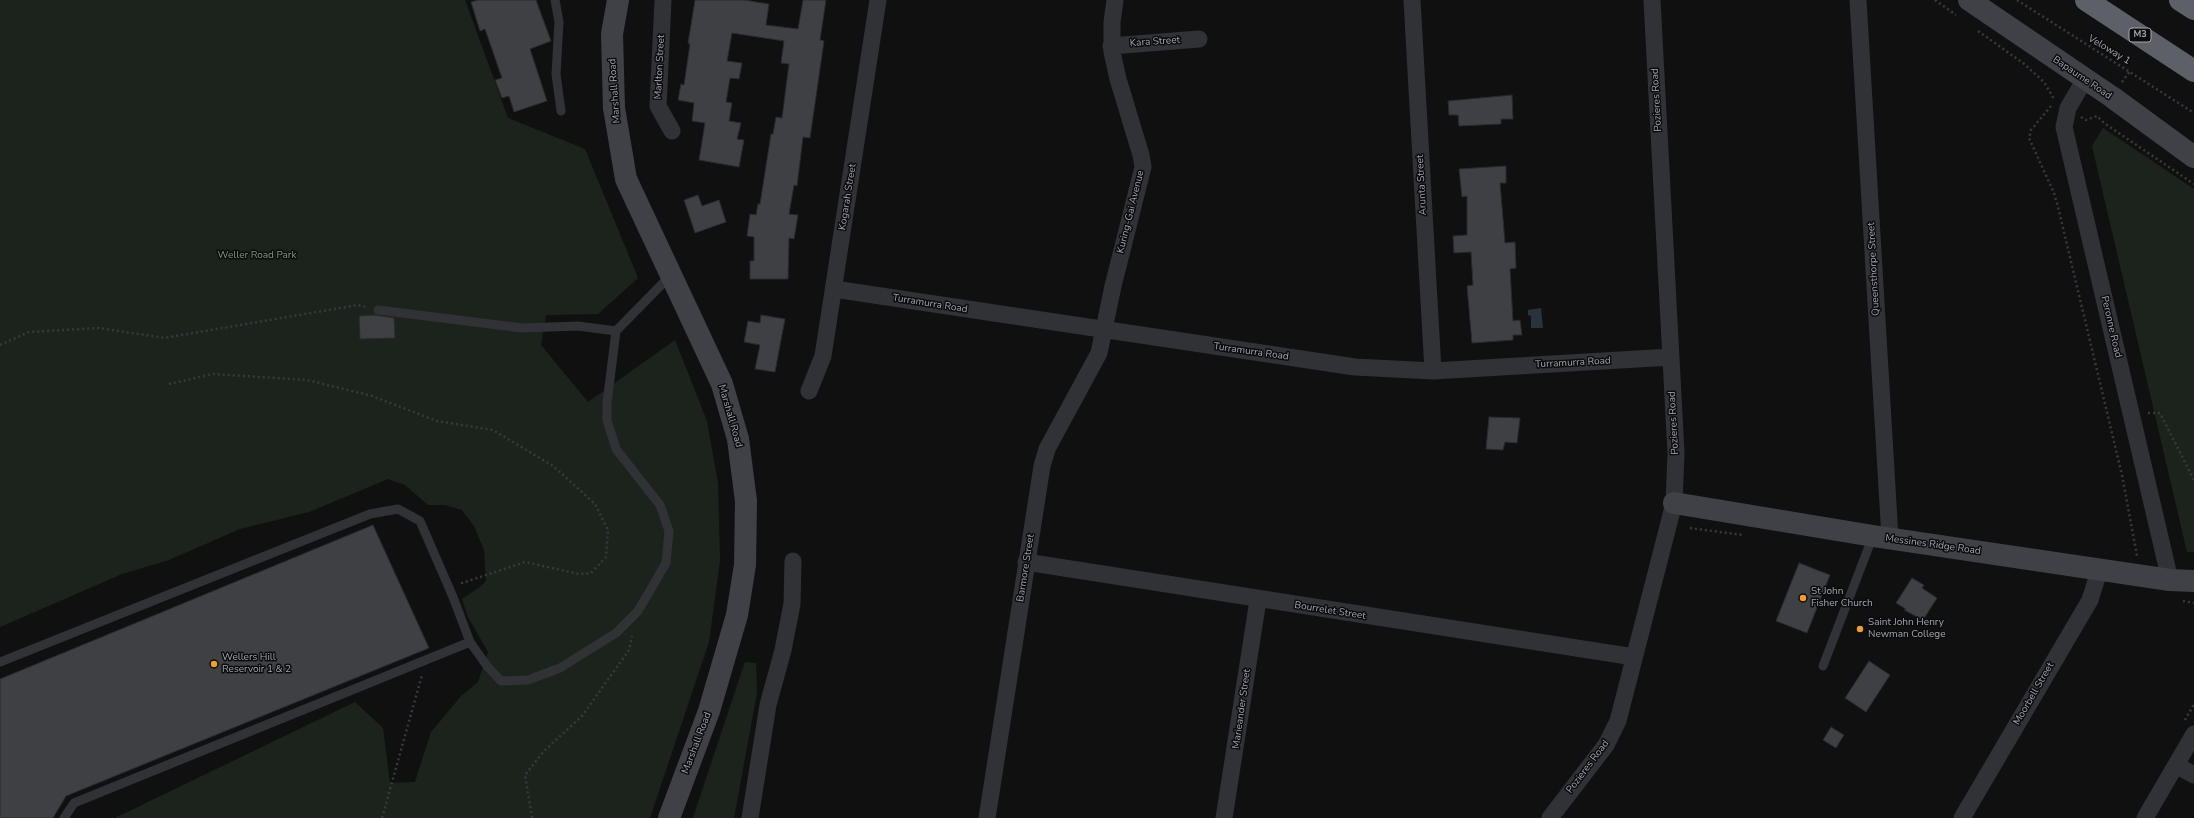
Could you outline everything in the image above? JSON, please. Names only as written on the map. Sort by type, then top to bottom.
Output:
[{"type":"highway","name":"M3","points":[[2086,0],[2194,71]]},
{"type":"highway","points":[[2180,0],[2194,9]]},
{"type":"main road","name":"Marshall Road","points":[[618,0],[612,34],[614,108],[626,179],[670,276],[712,362],[729,404],[742,460],[747,520],[744,582],[737,615],[709,711],[669,818]]},
{"type":"main road","name":"Bapaume Road","points":[[1965,9],[2085,79],[2194,157]]},
{"type":"main road","name":"Messines Ridge Road","points":[[1674,503],[1882,537],[2100,568],[2170,580],[2194,581]]},
{"type":"street","name":"Marlton Street","points":[[663,0],[658,106],[672,131]]},
{"type":"street","name":"Kogarah Street","points":[[809,391],[822,362],[878,0]]},
{"type":"street","name":"Kuring-Gai Avenue","points":[[1104,330],[1113,286],[1143,167],[1140,149],[1116,71],[1111,46],[1115,0]]},
{"type":"street","name":"Arunta Street","points":[[1412,0],[1432,371]]},
{"type":"street","name":"Pozieres Road","points":[[1550,818],[1603,749],[1613,733],[1622,706],[1674,503],[1676,458],[1652,0]]},
{"type":"street","name":"Queensthorpe Street","points":[[1858,0],[1882,537]]},
{"type":"street","name":"Kara Street","points":[[1111,46],[1199,39]]},
{"type":"street","name":"Peronne Road","points":[[2085,79],[2068,108],[2064,127],[2170,580]]},
{"type":"street","name":"Turramurra Road","points":[[834,289],[1354,367],[1432,371],[1670,357]]},
{"type":"street","name":"Barmore Street","points":[[987,818],[1026,562],[1045,456],[1096,360],[1104,330]]},
{"type":"street","points":[[750,818],[768,705],[784,650],[791,612],[793,561]]},
{"type":"street","name":"Bourrelet Street","points":[[1026,562],[1258,600],[1634,657]]},
{"type":"street","name":"Moorbell Street","points":[[1962,818],[2090,600],[2100,568]]},
{"type":"street","name":"Marieander Street","points":[[1224,818],[1258,600]]},
{"type":"street","points":[[2145,818],[2194,734]]},
{"type":"street","points":[[2176,765],[2194,775]]},
{"type":"lane","points":[[555,0],[559,22],[556,74],[561,110]]},
{"type":"lane","points":[[0,662],[370,514],[398,509],[420,521],[449,587],[470,642],[487,666],[501,681],[528,680],[560,668],[616,633],[638,610],[666,563],[669,531],[660,505],[616,449],[607,420],[607,403],[616,331],[670,276]]},
{"type":"lane","points":[[378,310],[522,328],[578,326],[616,331]]},
{"type":"lane","points":[[1823,666],[1882,537]]},
{"type":"lane","points":[[64,818],[74,803],[470,642]]},
{"type":"path","points":[[1935,0],[1965,9]]},
{"type":"path","name":"Veloway 1","points":[[2017,0],[2194,113]]},
{"type":"path","points":[[1972,27],[2023,63],[2044,82],[2056,102]]},
{"type":"path","points":[[2053,105],[2031,130],[2029,138],[2054,193],[2058,207],[2122,475],[2136,556]]},
{"type":"path","points":[[2086,120],[2097,116],[2194,184]]},
{"type":"path","points":[[0,345],[28,332],[99,328],[164,338],[358,305],[378,310]]},
{"type":"path","points":[[169,384],[213,374],[307,380],[372,396],[437,421],[493,430],[553,466],[595,504],[608,530],[606,557],[591,573],[579,574],[525,562],[449,587]]},
{"type":"path","points":[[2131,412],[2160,413],[2194,480]]},
{"type":"path","points":[[532,818],[525,775],[544,751],[582,716],[629,650],[638,610]]},
{"type":"path","points":[[382,818],[423,671],[431,659]]},
{"type":"green space","name":"Weller Road Park","points":[[0,0],[465,0],[508,118],[585,149],[638,278],[598,314],[546,315],[541,345],[588,402],[675,340],[707,421],[718,483],[720,560],[709,642],[650,818],[115,818],[355,702],[383,728],[390,783],[415,782],[431,732],[462,695],[478,682],[488,652],[468,617],[462,599],[486,581],[484,550],[474,526],[462,510],[445,505],[428,505],[405,485],[388,479],[309,512],[240,529],[169,560],[122,574],[0,627]]},
{"type":"green space","points":[[2103,128],[2194,189],[2194,552],[2187,552],[2092,146]]},
{"type":"green space","points":[[745,662],[756,663],[757,693],[734,818],[693,818]]},
{"type":"shaded area","points":[[1541,308],[1543,328],[1531,328],[1531,316],[1528,315],[1528,310]]},
{"type":"building","points":[[478,0],[536,0],[551,41],[530,49],[547,101],[514,112],[509,96],[502,98],[495,80],[502,78],[485,29],[480,31],[471,2]]},
{"type":"building","points":[[695,0],[744,0],[769,4],[766,25],[798,29],[803,0],[826,0],[820,40],[824,41],[810,138],[803,137],[797,186],[794,185],[789,214],[798,215],[794,239],[789,238],[788,279],[750,279],[750,261],[754,261],[754,237],[747,236],[750,214],[756,215],[758,204],[760,204],[771,134],[773,134],[776,117],[782,118],[789,64],[781,63],[784,41],[732,33],[727,61],[742,63],[739,79],[730,78],[726,102],[732,103],[729,121],[741,123],[737,139],[744,140],[739,167],[699,160],[705,123],[692,121],[694,103],[678,100],[681,84],[684,85],[690,44],[688,43]]},
{"type":"building","points":[[1512,95],[1513,119],[1501,119],[1501,124],[1459,126],[1458,115],[1449,115],[1448,101]]},
{"type":"building","points":[[1506,166],[1506,183],[1500,183],[1505,243],[1515,242],[1516,268],[1510,269],[1513,321],[1520,320],[1522,335],[1513,335],[1513,340],[1472,343],[1467,286],[1473,285],[1471,252],[1454,253],[1453,236],[1467,235],[1467,196],[1462,197],[1459,169]]},
{"type":"building","points":[[698,195],[702,206],[719,200],[726,222],[695,233],[684,200]]},
{"type":"building","points":[[375,315],[394,318],[395,338],[360,339],[359,316]]},
{"type":"building","points":[[761,315],[785,319],[775,372],[755,369],[760,345],[744,342],[748,321],[760,323]]},
{"type":"building","points":[[1489,417],[1520,418],[1517,443],[1505,442],[1503,450],[1486,449]]},
{"type":"building","name":"Wellers Hill Reservoir 1 & 2","points":[[373,525],[429,648],[66,796],[53,818],[0,818],[0,679]]},
{"type":"building","name":"St John Fisher Church","points":[[1799,563],[1830,575],[1807,633],[1776,621]]},
{"type":"building","points":[[1912,578],[1924,585],[1922,588],[1937,598],[1923,620],[1904,610],[1906,609],[1896,603]]},
{"type":"building","points":[[1869,661],[1890,675],[1866,712],[1845,698]]},
{"type":"building","points":[[1831,727],[1844,735],[1836,748],[1823,740]]},
{"type":"place","name":"St John Fisher Church","points":[[1803,598]]},
{"type":"place","name":"Saint John Henry Newman College","points":[[1860,629]]},
{"type":"place","name":"Wellers Hill Reservoir 1 & 2","points":[[214,664]]}]
